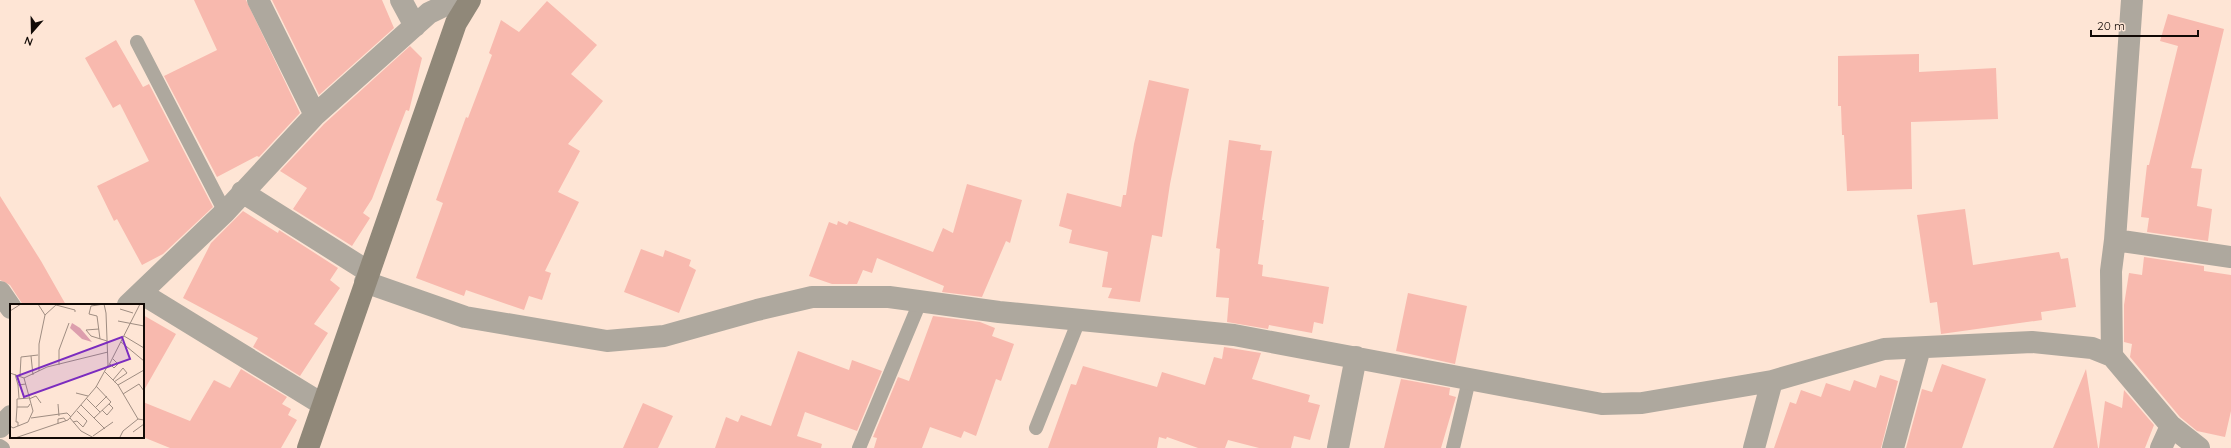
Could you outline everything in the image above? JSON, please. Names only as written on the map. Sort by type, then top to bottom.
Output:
[{"type":"street","points":[[258,0],[315,115]]},
{"type":"street","points":[[401,0],[415,26]]},
{"type":"street","points":[[143,304],[134,299],[225,212],[315,115],[429,13],[456,0]]},
{"type":"street","points":[[308,448],[322,404],[456,23],[470,0]]},
{"type":"street","points":[[2112,356],[2111,271],[2115,240],[2132,0]]},
{"type":"street","points":[[242,192],[367,277],[465,317],[607,341],[664,336],[757,310],[812,297],[889,297],[920,302],[1079,320],[1234,335],[1602,404],[1642,403],[1772,381],[1884,349],[1920,348],[1942,345],[2032,342],[2092,348],[2112,356],[2171,426],[2199,448]]},
{"type":"street","points":[[2115,240],[2231,257]]},
{"type":"street","points":[[0,292],[10,307]]},
{"type":"street","points":[[144,305],[322,404]]},
{"type":"street","points":[[1893,448],[1920,348]]},
{"type":"street","points":[[1338,448],[1356,357]]},
{"type":"street","points":[[1754,448],[1772,381]]},
{"type":"street","points":[[0,427],[10,417]]},
{"type":"street","points":[[2161,448],[2171,426]]},
{"type":"lane","points":[[137,42],[225,212]]},
{"type":"lane","points":[[858,448],[920,302]]},
{"type":"lane","points":[[1036,428],[1079,320]]},
{"type":"lane","points":[[1453,448],[1469,380]]},
{"type":"building","points":[[194,0],[246,0],[300,113],[259,157],[257,156],[217,177],[164,76],[217,50]]},
{"type":"building","points":[[272,0],[382,0],[394,28],[319,95]]},
{"type":"building","points":[[547,1],[597,45],[571,74],[603,101],[568,144],[580,151],[558,192],[579,202],[545,271],[551,273],[542,300],[529,296],[524,310],[466,290],[464,296],[416,278],[443,203],[436,200],[466,117],[468,118],[492,55],[489,53],[501,20],[519,32]]},
{"type":"building","points":[[2168,14],[2224,29],[2191,168],[2202,169],[2197,206],[2212,209],[2208,241],[2147,232],[2149,218],[2141,217],[2147,165],[2149,165],[2178,46],[2160,41]]},
{"type":"building","points":[[116,40],[143,87],[149,84],[213,207],[163,254],[142,265],[117,219],[114,221],[97,186],[149,161],[120,104],[113,108],[85,58]]},
{"type":"building","points":[[410,46],[422,58],[409,111],[406,110],[372,199],[363,213],[370,218],[352,246],[293,209],[307,188],[280,171],[324,124]]},
{"type":"building","points":[[1919,54],[1919,72],[1996,68],[1998,119],[1911,122],[1912,189],[1847,191],[1841,106],[1838,106],[1838,56]]},
{"type":"building","points":[[1149,80],[1189,89],[1170,184],[1162,237],[1152,235],[1140,302],[1108,298],[1112,288],[1102,287],[1108,252],[1069,243],[1072,230],[1059,226],[1067,193],[1121,207],[1123,195],[1126,195],[1134,144]]},
{"type":"building","points":[[1229,140],[1261,145],[1260,150],[1272,151],[1262,220],[1264,220],[1258,264],[1263,265],[1262,276],[1329,287],[1323,324],[1314,322],[1312,333],[1269,325],[1268,329],[1227,322],[1229,298],[1216,297],[1220,249],[1216,248]]},
{"type":"building","points":[[967,184],[1022,200],[1010,243],[1006,241],[982,297],[942,292],[944,286],[877,258],[872,273],[863,270],[857,284],[832,284],[809,276],[829,222],[837,225],[838,221],[847,225],[849,221],[933,252],[943,228],[953,233]]},
{"type":"building","points":[[0,196],[41,261],[65,304],[22,304],[10,285],[0,280]]},
{"type":"building","points":[[1965,209],[1973,265],[2059,252],[2061,259],[2068,258],[2076,307],[2041,312],[2042,320],[1941,334],[1937,302],[1930,303],[1917,215]]},
{"type":"building","points":[[243,211],[278,233],[279,230],[338,268],[330,280],[340,288],[314,324],[328,333],[300,376],[253,347],[258,338],[183,298],[211,243]]},
{"type":"building","points":[[641,249],[663,257],[665,250],[691,260],[689,266],[696,270],[679,313],[624,292]]},
{"type":"building","points":[[2144,257],[2204,266],[2204,271],[2231,275],[2231,411],[2225,437],[2197,431],[2180,417],[2130,357],[2132,344],[2124,342],[2124,305],[2129,273],[2142,275]]},
{"type":"building","points":[[1408,293],[1467,306],[1455,364],[1396,351]]},
{"type":"building","points":[[144,316],[176,334],[144,390]]},
{"type":"building","points":[[933,316],[980,322],[995,328],[992,336],[1014,344],[1001,381],[996,379],[976,436],[964,431],[961,438],[930,427],[922,448],[874,448],[877,438],[873,437],[898,377],[909,381]]},
{"type":"building","points":[[1224,347],[1261,353],[1252,379],[1310,395],[1308,402],[1320,405],[1310,440],[1294,436],[1291,448],[1259,448],[1228,440],[1225,448],[1198,448],[1167,437],[1166,439],[1159,437],[1157,448],[1048,448],[1071,384],[1076,385],[1083,366],[1157,387],[1162,372],[1205,385],[1214,357],[1222,359]]},
{"type":"building","points":[[798,351],[849,370],[852,360],[882,371],[857,431],[805,412],[797,436],[822,444],[821,448],[715,448],[726,417],[738,422],[741,415],[771,426]]},
{"type":"building","points":[[1942,364],[1986,379],[1962,448],[1906,448],[1922,389],[1932,392]]},
{"type":"building","points":[[241,369],[287,397],[282,404],[291,409],[288,415],[297,420],[281,448],[170,448],[144,437],[144,402],[190,421],[214,380],[230,388]]},
{"type":"building","points":[[2086,369],[2098,448],[2053,448]]},
{"type":"building","points":[[1880,375],[1898,381],[1881,448],[1774,448],[1790,402],[1796,404],[1801,390],[1821,397],[1826,383],[1850,391],[1854,380],[1876,388]]},
{"type":"building","points":[[1401,379],[1450,388],[1449,395],[1456,397],[1441,448],[1384,448]]},
{"type":"building","points":[[2124,390],[2154,425],[2145,448],[2099,448],[2105,401],[2122,408]]},
{"type":"building","points":[[643,403],[673,416],[658,448],[623,448]]}]
